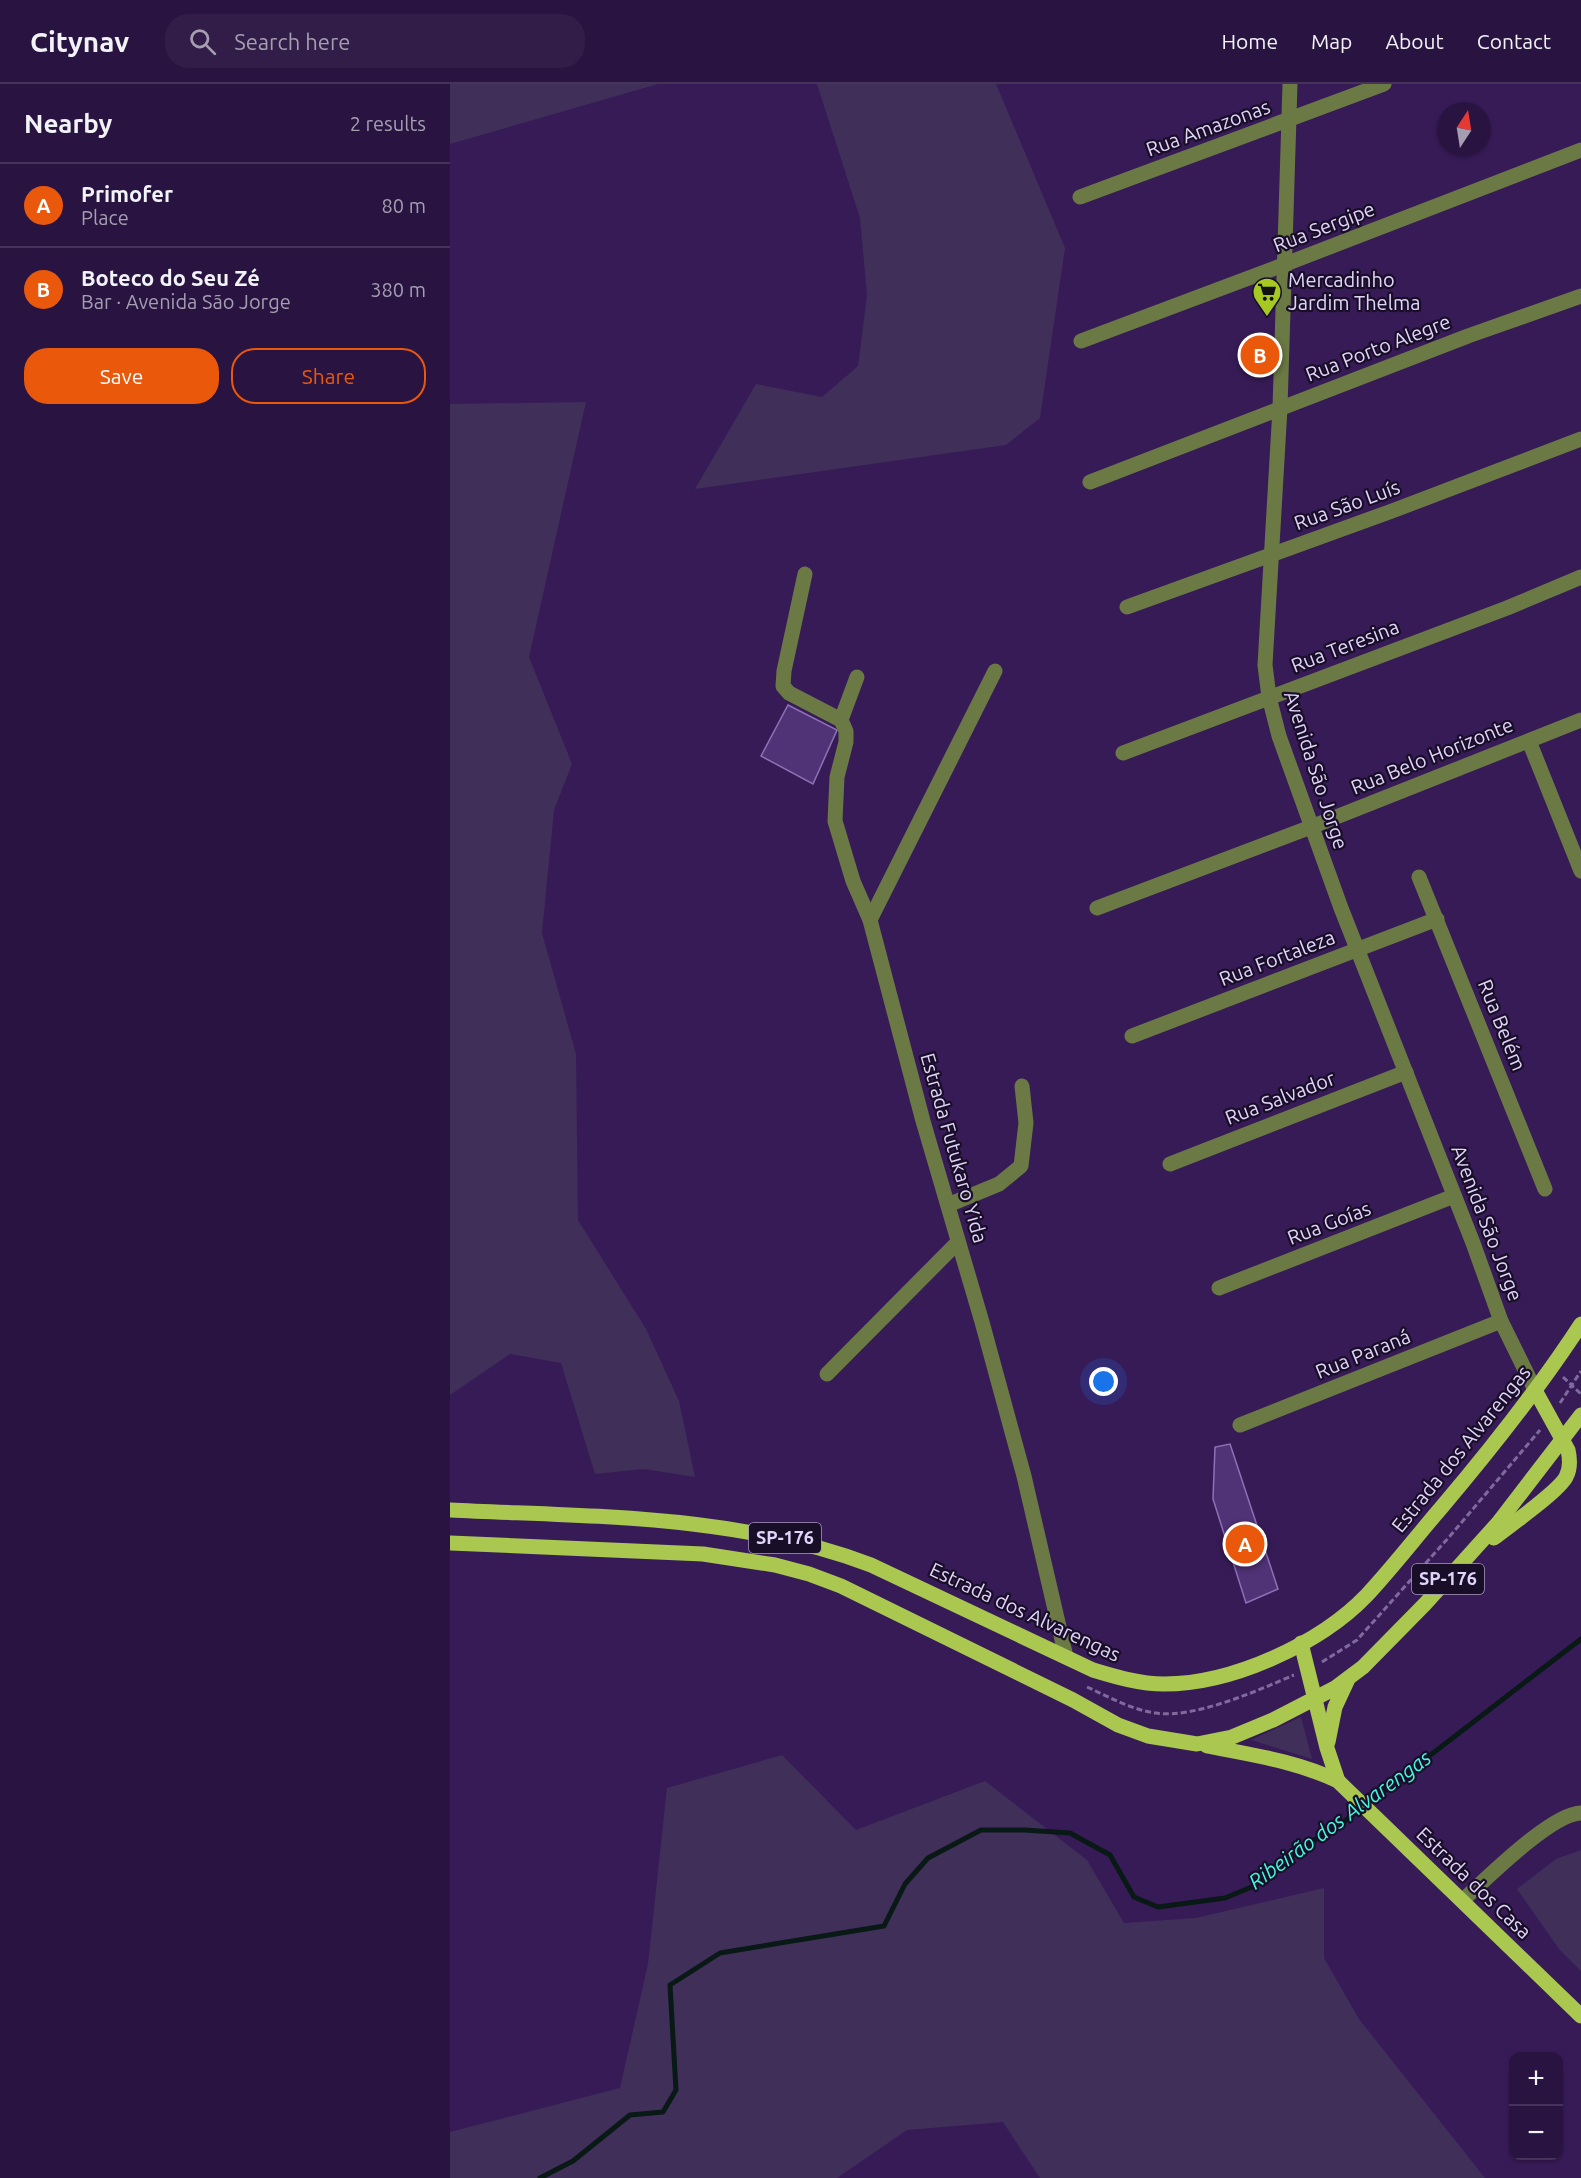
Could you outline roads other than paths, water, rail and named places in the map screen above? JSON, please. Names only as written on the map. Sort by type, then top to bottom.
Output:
[{"type":"main road","name":"Estrada dos Alvarengas","points":[[450,1510],[689,1523],[783,1538],[837,1552],[871,1564],[1093,1670],[1154,1684],[1216,1678],[1250,1668],[1301,1643],[1330,1626],[1366,1596],[1461,1485],[1536,1392],[1581,1324]]},
{"type":"main road","points":[[1468,1557],[1563,1482],[1569,1472],[1570,1460],[1562,1438],[1536,1392]]},
{"type":"main road","name":"SP-176","points":[[450,1543],[704,1554],[739,1558],[809,1574],[886,1608],[1074,1700],[1118,1725],[1148,1736],[1197,1744],[1242,1733],[1273,1720],[1315,1699],[1349,1678],[1380,1651],[1468,1557],[1527,1487],[1581,1415]]},
{"type":"main road","points":[[1301,1643],[1327,1748],[1338,1781]]},
{"type":"main road","points":[[1327,1748],[1335,1707],[1349,1678]]},
{"type":"main road","points":[[1197,1744],[1285,1761],[1338,1781]]},
{"type":"main road","name":"Estrada dos Casa","points":[[1338,1781],[1581,2016]]},
{"type":"street","name":"Avenida São Jorge","points":[[1290,84],[1280,408],[1264,665],[1269,697],[1279,736],[1311,827],[1501,1322],[1536,1392]]},
{"type":"street","name":"Rua Amazonas","points":[[1080,197],[1384,84]]},
{"type":"street","name":"Rua Sergipe","points":[[1082,341],[1581,150]]},
{"type":"street","name":"Rua Porto Alegre","points":[[1090,482],[1468,336],[1581,296]]},
{"type":"street","name":"Rua São Luís","points":[[1127,607],[1581,439]]},
{"type":"street","points":[[805,574],[784,671],[783,686],[789,693],[841,720],[858,677]]},
{"type":"street","name":"Rua Teresina","points":[[1124,753],[1581,578]]},
{"type":"street","points":[[870,920],[995,671]]},
{"type":"street","name":"Estrada Futukaro Yida","points":[[841,720],[846,731],[846,742],[837,777],[835,821],[853,880],[870,920],[923,1121],[1024,1476],[1066,1657]]},
{"type":"street","name":"Rua Belo Horizonte","points":[[1097,908],[1311,827],[1581,720]]},
{"type":"street","points":[[1529,741],[1581,871]]},
{"type":"street","name":"Rua Belém","points":[[1419,878],[1545,1189]]},
{"type":"street","name":"Rua Fortaleza","points":[[1132,1036],[1437,919]]},
{"type":"street","name":"Rua Salvador","points":[[1170,1164],[1406,1072]]},
{"type":"street","points":[[948,1205],[999,1184],[1021,1166],[1026,1124],[1022,1086]]},
{"type":"street","name":"Rua Goías","points":[[1219,1288],[1454,1196]]},
{"type":"street","points":[[827,1374],[958,1242]]},
{"type":"street","name":"Rua Paraná","points":[[1240,1425],[1501,1322]]},
{"type":"street","points":[[1462,1900],[1547,1827],[1575,1813],[1581,1813]]},
{"type":"waterway","name":"Ribeirão dos Alvarengas","points":[[540,2178],[573,2161],[630,2115],[663,2112],[676,2090],[670,1985],[720,1953],[884,1926],[905,1884],[928,1858],[981,1830],[1070,1833],[1110,1855],[1134,1897],[1158,1907],[1225,1898],[1254,1886],[1302,1848],[1341,1824],[1581,1639]]},
{"type":"place","name":"Mercadinho Jardim Thelma","points":[[1267,318]]},
{"type":"place","name":"Boteco do Seu Zé","points":[[1260,355]]},
{"type":"place","name":"Primofer","points":[[1245,1544]]}]
